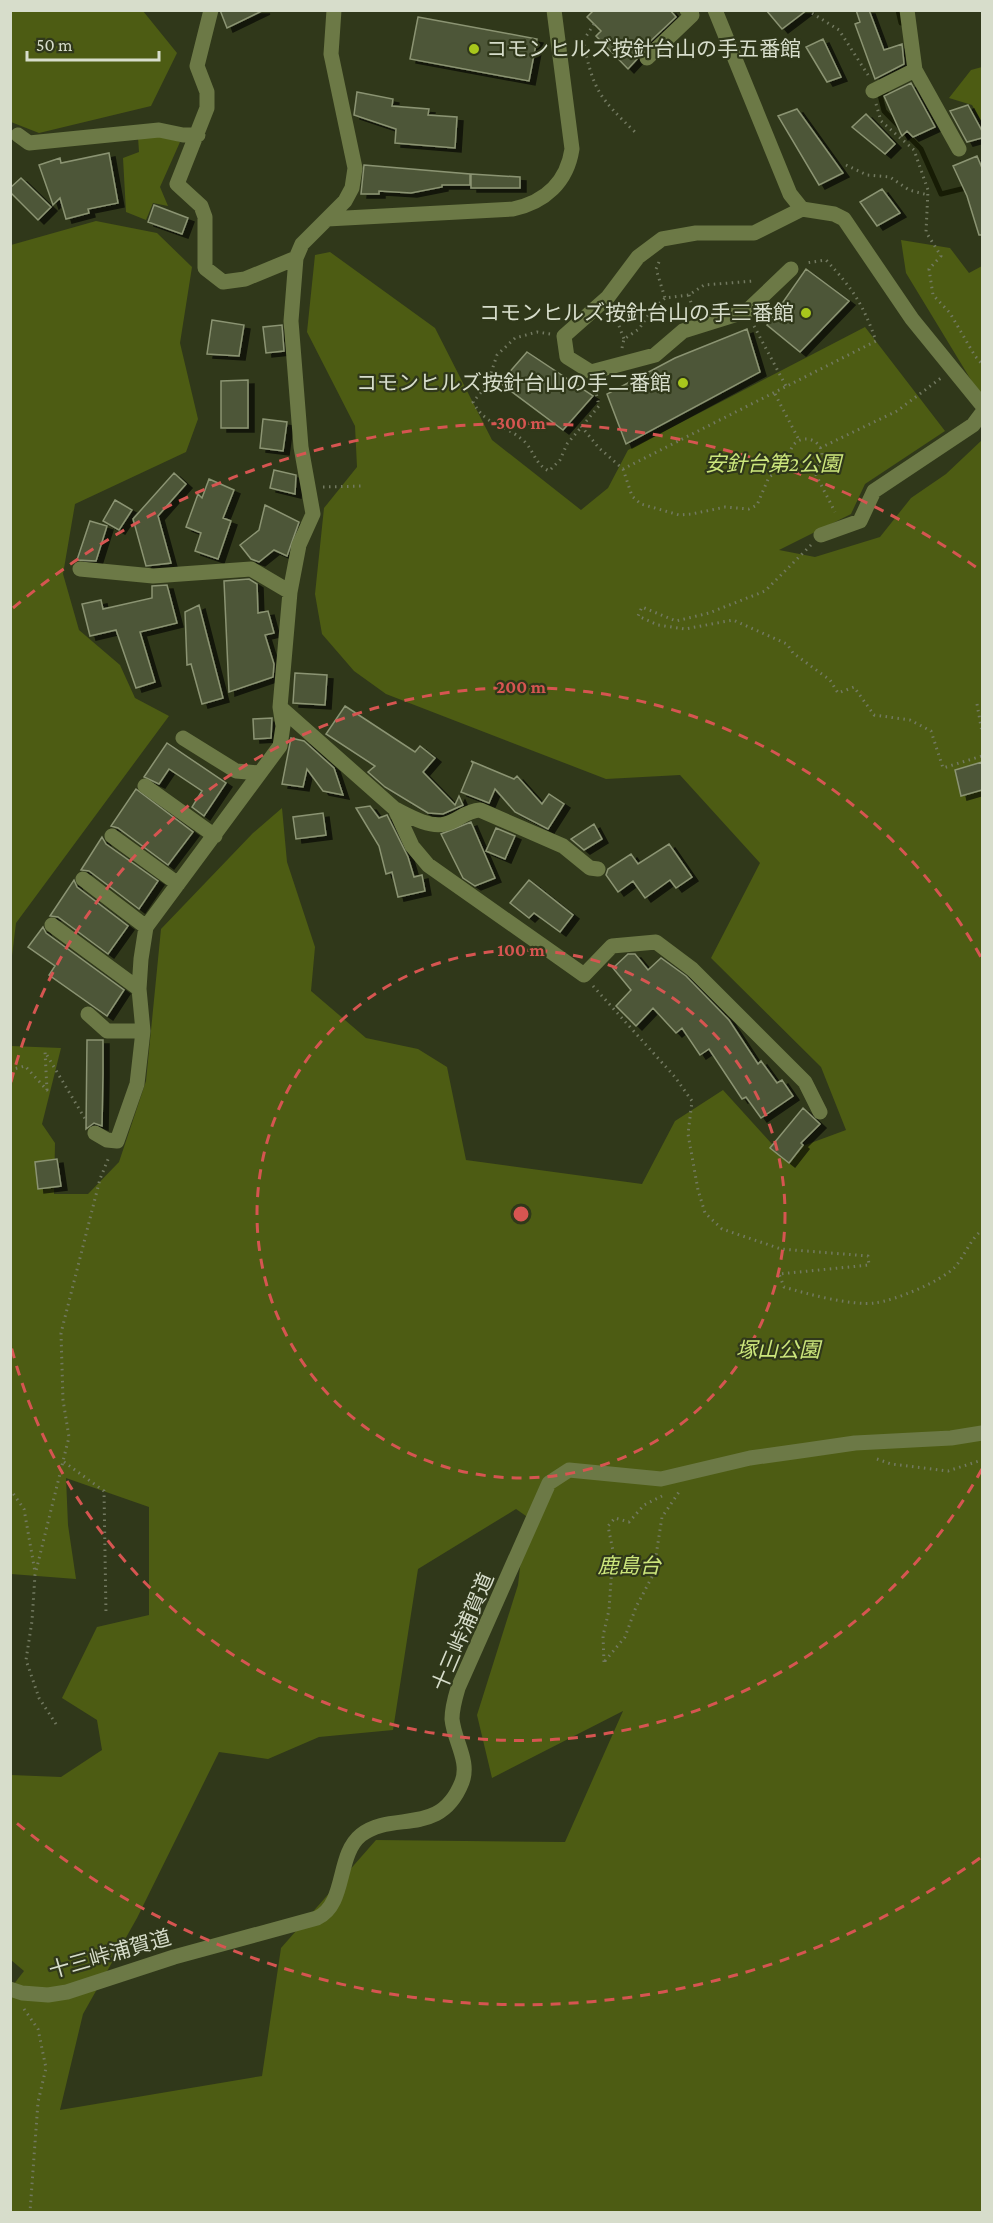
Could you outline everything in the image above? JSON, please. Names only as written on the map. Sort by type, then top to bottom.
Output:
[{"type":"street","points":[[211,10],[197,66],[207,92],[207,108],[177,184],[201,206],[205,268],[223,282],[245,279],[296,258]]},
{"type":"street","points":[[95,1133],[107,1140],[117,1141],[137,1084],[143,1031],[140,989],[146,927],[280,746],[283,726],[280,707],[290,592],[299,545],[313,514],[302,447],[291,321],[296,258],[302,244],[345,201],[352,188],[355,168],[331,54],[334,10]]},
{"type":"street","points":[[327,219],[513,208],[528,205],[549,194],[567,169],[572,139],[554,10]]},
{"type":"street","points":[[647,58],[692,15],[687,10]]},
{"type":"street","points":[[715,10],[790,194],[802,209]]},
{"type":"street","points":[[907,10],[915,69],[959,149]]},
{"type":"street","points":[[873,91],[915,69]]},
{"type":"street","points":[[18,135],[29,143],[159,130],[183,135],[198,135]]},
{"type":"street","points":[[786,274],[747,311],[683,331],[655,355],[591,372],[567,357],[564,336],[612,292],[638,257],[662,239],[696,233],[754,232],[802,209],[834,214],[844,219],[912,319],[982,405]]},
{"type":"street","points":[[821,536],[860,521],[874,491],[973,425],[982,413]]},
{"type":"street","points":[[80,569],[153,576],[251,569],[290,592]]},
{"type":"street","points":[[280,707],[395,809],[421,821],[444,825],[468,811],[480,810],[563,846],[590,868],[598,869]]},
{"type":"street","points":[[183,738],[236,771],[260,773]]},
{"type":"street","points":[[145,786],[215,836]]},
{"type":"street","points":[[395,809],[412,846],[428,866],[584,975],[612,946],[656,942],[692,969],[805,1082],[820,1112]]},
{"type":"street","points":[[112,836],[178,885]]},
{"type":"street","points":[[83,879],[146,927]]},
{"type":"street","points":[[52,925],[140,989]]},
{"type":"street","points":[[88,1014],[106,1031],[143,1031]]},
{"type":"street","name":"十三峠浦賀道","points":[[13,1990],[48,1995],[67,1992],[174,1957],[323,1915],[331,1905],[349,1852],[362,1835],[382,1826],[426,1819],[449,1802],[459,1788],[465,1768],[452,1719],[455,1698],[469,1660],[519,1554],[549,1483],[569,1470],[641,1478],[688,1474],[750,1458],[817,1448],[951,1438],[982,1433]]},
{"type":"path","points":[[594,24],[583,41],[592,80],[599,95],[636,133]]},
{"type":"path","points":[[914,150],[927,195],[926,232],[941,256],[929,269],[933,295],[950,313],[982,364]]},
{"type":"path","points":[[846,165],[867,175],[890,177],[909,190],[927,195]]},
{"type":"path","points":[[665,298],[656,269],[669,238]]},
{"type":"path","points":[[623,469],[876,341],[864,308],[848,284],[826,260],[806,263],[786,274],[704,285],[689,295],[665,298],[651,311],[639,329],[624,339]]},
{"type":"path","points":[[612,292],[622,317],[616,318],[624,339],[620,364]]},
{"type":"path","points":[[747,311],[787,388]]},
{"type":"path","points":[[564,336],[537,332],[515,338],[497,355],[487,385],[472,402],[480,417],[513,431],[528,445],[538,466],[549,471],[560,460],[567,444],[599,406],[591,372]]},
{"type":"path","points":[[820,448],[897,411],[952,370]]},
{"type":"path","points":[[775,394],[799,441]]},
{"type":"path","points":[[581,426],[599,448],[623,469],[632,496],[641,504],[668,512],[692,514],[725,507],[749,510],[756,505],[770,477],[792,462]]},
{"type":"path","points":[[809,439],[820,448],[821,459],[813,469],[799,469],[792,462],[792,447],[799,441],[809,439]]},
{"type":"path","points":[[813,469],[843,527]]},
{"type":"path","points":[[309,488],[364,486]]},
{"type":"path","points":[[821,536],[765,591],[709,614],[676,621],[642,607],[638,616],[658,625],[686,629],[733,620],[787,644],[793,654],[830,680],[838,693],[854,687],[874,715],[910,720],[931,731],[943,768],[982,756]]},
{"type":"path","points":[[977,704],[982,732]]},
{"type":"path","points":[[584,975],[675,1077],[692,1101],[688,1134],[698,1190],[705,1213],[723,1229],[781,1249],[868,1256],[868,1264],[779,1274],[784,1287],[813,1296],[874,1303],[935,1282],[956,1266],[969,1244],[982,1230]]},
{"type":"path","points":[[10,1070],[25,1066],[47,1090],[45,1052],[95,1133]]},
{"type":"path","points":[[56,1724],[39,1698],[26,1660],[32,1621],[35,1575],[69,1437],[63,1400],[61,1333],[99,1179],[110,1156],[102,1150]]},
{"type":"path","points":[[869,1457],[891,1464],[948,1471],[982,1460]]},
{"type":"path","points":[[64,1462],[104,1491],[106,1614]]},
{"type":"path","points":[[681,1488],[662,1517],[653,1575],[636,1607],[625,1637],[604,1662],[603,1636],[609,1610],[613,1551],[608,1526],[615,1518],[629,1522],[644,1505],[672,1491],[688,1474]]},
{"type":"path","points":[[10,1489],[24,1509],[35,1575]]},
{"type":"path","points":[[13,1990],[38,2029],[46,2068],[38,2102],[30,2212]]},
{"type":"green space","points":[[10,11],[143,11],[177,53],[151,106],[39,133],[11,122]]},
{"type":"green space","points":[[982,67],[982,123],[972,105],[949,98],[971,70]]},
{"type":"green space","points":[[159,134],[180,142],[160,187],[168,206],[153,203],[146,220],[126,212],[123,158],[139,152],[138,137]]},
{"type":"green space","points":[[96,221],[157,233],[192,267],[180,343],[198,419],[186,452],[75,504],[63,574],[79,630],[120,665],[135,698],[169,716],[16,923],[11,964],[11,245]]},
{"type":"green space","points":[[901,240],[950,248],[969,273],[982,266],[982,398],[906,273]]},
{"type":"green space","points":[[330,252],[435,328],[492,440],[581,510],[608,488],[628,450],[865,327],[945,431],[865,484],[851,514],[779,550],[815,557],[880,537],[911,498],[946,474],[982,440],[982,2212],[11,2212],[10,1989],[24,1971],[11,1960],[11,1775],[61,1777],[102,1750],[97,1720],[62,1698],[97,1627],[149,1615],[149,1507],[66,1478],[68,1525],[76,1579],[11,1574],[11,1046],[61,1048],[42,1124],[55,1143],[54,1194],[88,1194],[119,1162],[146,1081],[161,929],[253,833],[282,808],[287,862],[315,947],[311,991],[366,1038],[418,1049],[447,1067],[466,1160],[642,1184],[675,1121],[723,1090],[781,1154],[846,1130],[821,1067],[711,958],[760,863],[680,775],[606,779],[386,694],[354,671],[322,634],[315,594],[324,508],[357,467],[355,426],[307,332],[315,255]],"holes":[[[516,1509],[526,1516],[518,1585],[477,1715],[492,1778],[623,1711],[565,1842],[376,1840],[281,1948],[262,2076],[60,2110],[83,2014],[137,1918],[219,1752],[268,1759],[319,1737],[393,1730],[418,1569]]]},
{"type":"building","points":[[220,10],[264,10],[227,28]]},
{"type":"building","points":[[594,10],[670,10],[676,17],[640,51],[637,59],[628,69],[596,36],[601,31],[587,17]]},
{"type":"building","points":[[766,10],[807,10],[782,29]]},
{"type":"building","points":[[856,10],[869,10],[884,50],[902,44],[904,64],[875,79],[855,24],[860,22]]},
{"type":"building","name":"コモンヒルズ按針台山の手五番館","points":[[418,17],[537,39],[529,81],[410,59]]},
{"type":"building","points":[[823,39],[841,77],[827,82],[806,47]]},
{"type":"building","points":[[911,83],[935,127],[913,137],[907,131],[902,136],[884,96]]},
{"type":"building","points":[[357,92],[393,99],[392,106],[429,109],[428,115],[457,117],[455,148],[395,143],[396,129],[354,115]]},
{"type":"building","points":[[968,105],[982,131],[982,138],[967,142],[950,111]]},
{"type":"building","points":[[797,109],[843,173],[819,185],[778,116]]},
{"type":"building","points":[[866,114],[895,144],[885,154],[852,127]]},
{"type":"building","points":[[109,153],[118,203],[88,209],[89,213],[66,219],[60,198],[53,205],[39,165],[60,158],[61,163]]},
{"type":"building","points":[[977,156],[982,168],[982,235],[979,235],[967,196],[953,166]]},
{"type":"building","points":[[364,165],[470,174],[470,185],[442,185],[442,187],[411,193],[379,191],[379,194],[361,194]]},
{"type":"building","points":[[471,174],[520,177],[520,188],[471,188]]},
{"type":"building","points":[[21,178],[51,207],[38,220],[10,192],[10,188]]},
{"type":"building","points":[[882,189],[900,213],[877,226],[860,202]]},
{"type":"building","points":[[154,205],[188,218],[182,234],[148,222]]},
{"type":"building","name":"コモンヒルズ按針台山の手三番館","points":[[806,269],[849,301],[800,352],[767,325]]},
{"type":"building","points":[[212,320],[244,325],[239,356],[207,354]]},
{"type":"building","points":[[282,325],[284,351],[266,353],[263,327]]},
{"type":"building","name":"コモンヒルズ按針台山の手二番館","points":[[747,329],[760,372],[626,444],[607,394],[675,358]]},
{"type":"building","points":[[527,352],[593,396],[563,430],[500,383]]},
{"type":"building","points":[[248,380],[248,428],[221,428],[221,381]]},
{"type":"building","points":[[263,419],[287,422],[283,451],[260,448]]},
{"type":"building","points":[[274,470],[296,475],[295,494],[270,488]]},
{"type":"building","points":[[174,473],[186,484],[158,516],[171,563],[146,566],[133,519]]},
{"type":"building","points":[[209,479],[234,490],[223,518],[231,521],[218,559],[195,551],[201,533],[186,527],[198,494],[202,498]]},
{"type":"building","points":[[115,500],[132,510],[119,530],[103,521]]},
{"type":"building","points":[[265,505],[299,522],[287,556],[274,550],[259,562],[251,559],[240,545],[259,530]]},
{"type":"building","points":[[90,521],[107,526],[96,561],[77,560]]},
{"type":"building","points":[[249,579],[257,584],[258,613],[268,611],[274,633],[265,635],[274,664],[273,677],[229,692],[224,581]]},
{"type":"building","points":[[167,585],[177,623],[140,632],[155,682],[136,688],[116,630],[90,636],[82,604],[101,600],[103,609],[152,598],[152,586]]},
{"type":"building","points":[[199,605],[223,698],[202,704],[191,664],[187,665],[185,612]]},
{"type":"building","points":[[295,673],[327,675],[325,705],[293,703]]},
{"type":"building","points":[[345,706],[415,752],[420,746],[435,758],[423,772],[455,805],[459,796],[463,805],[443,814],[428,813],[385,787],[368,772],[375,766],[326,734]]},
{"type":"building","points":[[272,718],[271,738],[254,739],[253,719]]},
{"type":"building","points":[[291,738],[304,741],[334,768],[343,795],[323,791],[307,769],[303,787],[282,784]]},
{"type":"building","points":[[167,743],[226,783],[204,816],[192,807],[202,791],[169,769],[159,784],[144,777]]},
{"type":"building","points":[[471,761],[514,779],[517,776],[542,804],[549,794],[564,804],[548,829],[515,812],[495,789],[489,803],[461,792],[473,763]]},
{"type":"building","points":[[982,762],[982,790],[961,796],[955,770]]},
{"type":"building","points":[[136,789],[193,832],[168,865],[118,828],[111,826]]},
{"type":"building","points":[[370,806],[379,818],[387,815],[408,857],[414,877],[422,875],[425,891],[398,897],[392,872],[386,874],[379,846],[356,808]]},
{"type":"building","points":[[323,813],[326,835],[296,839],[293,817]]},
{"type":"building","points":[[471,822],[495,878],[475,886],[463,878],[441,834]]},
{"type":"building","points":[[594,824],[602,839],[584,850],[571,839]]},
{"type":"building","points":[[496,828],[515,836],[505,859],[486,851]]},
{"type":"building","points":[[102,837],[106,844],[158,881],[139,909],[89,871],[81,870]]},
{"type":"building","points":[[669,844],[692,877],[676,888],[670,880],[645,898],[633,881],[618,892],[606,875],[608,869],[631,854],[638,864]]},
{"type":"building","points":[[74,880],[77,887],[128,926],[108,954],[58,917],[50,916]]},
{"type":"building","points":[[529,880],[573,915],[560,932],[534,913],[529,918],[510,903]]},
{"type":"building","points":[[43,927],[46,933],[124,990],[107,1016],[49,975],[55,966],[28,947]]},
{"type":"building","points":[[628,954],[635,954],[648,970],[661,958],[686,976],[729,1020],[758,1064],[761,1061],[777,1083],[782,1080],[793,1096],[761,1118],[746,1097],[742,1099],[709,1049],[700,1055],[682,1028],[676,1033],[653,1008],[636,1026],[616,1006],[631,990],[613,968]]},
{"type":"building","points":[[87,1040],[103,1040],[103,1074],[102,1126],[94,1123],[86,1129]]},
{"type":"building","points":[[803,1108],[820,1124],[801,1143],[803,1145],[789,1163],[770,1148]]},
{"type":"building","points":[[57,1159],[61,1186],[38,1189],[35,1162]]},
{"type":"waterway","points":[[898,10],[901,23]]},
{"type":"waterway","points":[[886,92],[880,95],[884,111],[921,149],[941,194],[982,184]]},
{"type":"place","name":"コモンヒルズ按針台山の手五番館","points":[[474,49]]},
{"type":"place","name":"コモンヒルズ按針台山の手三番館","points":[[806,313]]},
{"type":"place","name":"コモンヒルズ按針台山の手二番館","points":[[683,383]]},
{"type":"park label","name":"安針台第2公園","points":[[773,464]]},
{"type":"park label","name":"塚山公園","points":[[778,1350]]},
{"type":"park label","name":"鹿島台","points":[[629,1566]]}]
